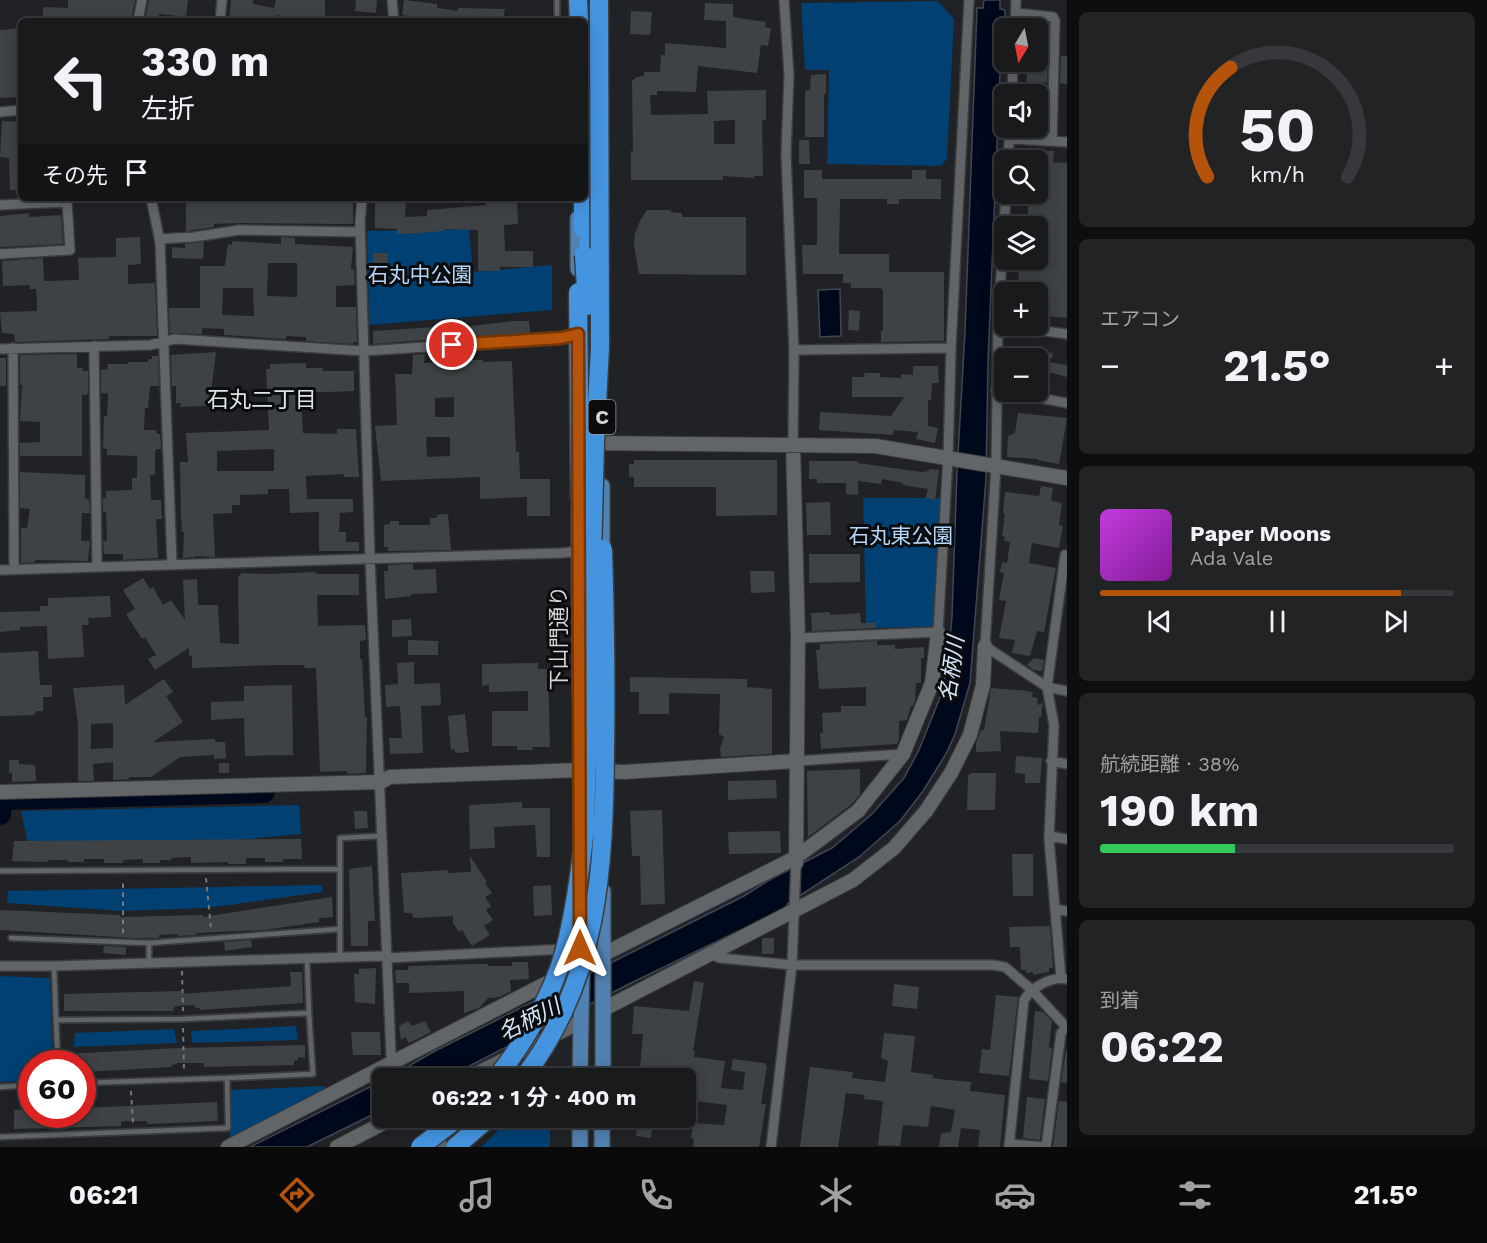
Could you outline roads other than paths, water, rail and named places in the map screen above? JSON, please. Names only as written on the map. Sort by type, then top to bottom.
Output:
[{"type":"highway","name":"C","points":[[503,1068],[531,1026],[551,987],[564,954],[579,879],[587,793],[592,443],[600,348],[589,6]]},
{"type":"highway","name":"C","points":[[530,1068],[551,1038],[574,989],[592,923],[604,833],[606,685],[602,443],[589,6]]},
{"type":"highway","points":[[589,6],[591,234],[578,292],[580,497],[604,569]]},
{"type":"highway","points":[[583,201],[592,443]]},
{"type":"highway","points":[[420,1147],[445,1128]]},
{"type":"highway","points":[[455,1147],[477,1128]]},
{"type":"main road","name":"下山門通り","points":[[578,201],[578,334],[592,443],[602,772],[603,1068]]},
{"type":"main road","name":"下山門通り","points":[[580,1068],[582,965],[580,948],[579,551],[592,443]]},
{"type":"main road","points":[[580,1128],[580,1147]]},
{"type":"main road","points":[[602,1128],[602,1147]]},
{"type":"street","points":[[139,18],[142,0]]},
{"type":"street","points":[[220,18],[222,0]]},
{"type":"street","points":[[392,0],[394,18]]},
{"type":"street","points":[[771,1147],[792,964],[796,860],[798,638],[793,445],[794,350],[786,154],[789,75],[784,0]]},
{"type":"street","points":[[604,954],[796,860],[858,811],[903,754],[932,683],[938,632],[948,458],[951,348],[969,0]]},
{"type":"street","points":[[1016,0],[1016,18]]},
{"type":"street","points":[[1016,13],[1053,17],[1055,21],[1052,141]]},
{"type":"street","points":[[0,112],[18,110]]},
{"type":"street","points":[[1008,150],[1009,139],[1067,142]]},
{"type":"street","points":[[152,201],[159,239],[172,564]]},
{"type":"street","points":[[362,201],[360,232],[370,559],[391,1055],[396,1068]]},
{"type":"street","points":[[0,205],[67,202],[69,250],[0,254]]},
{"type":"street","points":[[1004,282],[1006,204]]},
{"type":"street","points":[[159,239],[194,237],[239,230],[360,232]]},
{"type":"street","points":[[1048,331],[1067,334]]},
{"type":"street","points":[[0,349],[150,345],[175,339],[364,351],[561,338],[578,334]]},
{"type":"street","points":[[94,346],[97,566]]},
{"type":"street","points":[[13,348],[14,569]]},
{"type":"street","points":[[794,350],[951,348]]},
{"type":"street","points":[[1048,400],[1067,403]]},
{"type":"street","points":[[604,1009],[712,955],[793,909],[853,880],[894,848],[926,811],[951,773],[970,735],[982,684],[996,466],[996,402]]},
{"type":"street","points":[[592,443],[875,446],[1067,478]]},
{"type":"street","points":[[0,570],[579,551]]},
{"type":"street","points":[[712,955],[720,958],[792,964],[993,965],[1005,967],[1031,989],[1067,1028],[1061,1033],[1046,1147],[1009,1145],[1024,1000],[1031,989],[1064,979],[1049,836],[1054,725],[1047,687],[1065,555],[1067,555]]},
{"type":"street","points":[[798,638],[938,632]]},
{"type":"street","points":[[985,646],[1047,687],[1067,691]]},
{"type":"street","points":[[0,792],[381,782],[390,777],[580,770],[602,772],[903,754]]},
{"type":"street","points":[[1051,761],[1067,764]]},
{"type":"street","points":[[1049,836],[1067,839]]},
{"type":"street","points":[[1055,909],[1067,911]]},
{"type":"street","points":[[0,966],[149,964],[382,956],[387,958],[580,948]]},
{"type":"street","points":[[228,1147],[582,965]]},
{"type":"street","points":[[488,1068],[580,1022]]},
{"type":"street","points":[[337,1147],[374,1128]]},
{"type":"street","points":[[438,1128],[441,1133],[442,1147]]},
{"type":"lane","points":[[557,18],[558,0]]},
{"type":"lane","points":[[340,957],[340,838],[381,836]]},
{"type":"lane","points":[[0,871],[340,869]]},
{"type":"lane","points":[[11,938],[149,943],[340,929]]},
{"type":"lane","points":[[149,943],[149,964]]},
{"type":"lane","points":[[96,1083],[313,1074],[307,958]]},
{"type":"lane","points":[[54,966],[57,1050]]},
{"type":"lane","points":[[56,1020],[183,1019],[309,1013]]},
{"type":"lane","points":[[0,1137],[228,1128],[227,1078]]},
{"type":"lane","points":[[0,1087],[18,1086]]},
{"type":"water","name":"名柄川","points":[[984,0],[1000,0],[1000,9],[1005,10],[1005,18],[994,18],[994,72],[1000,72],[1000,84],[994,84],[994,138],[997,138],[997,150],[994,150],[995,204],[986,478],[970,683],[955,734],[947,752],[923,791],[900,821],[859,857],[787,904],[786,908],[631,983],[465,1068],[405,1068],[744,896],[771,879],[832,848],[872,814],[904,778],[919,750],[943,690],[949,652],[965,332],[977,8],[983,8]]},
{"type":"water","points":[[840,289],[841,336],[820,337],[818,290]]},
{"type":"water","points":[[372,1086],[372,1115],[307,1147],[250,1147]]},
{"type":"waterway","points":[[0,814],[1,799],[264,792]]},
{"type":"district","name":"石丸二丁目","points":[[262,399]]},
{"type":"park label","name":"石丸中公園","points":[[420,275]]},
{"type":"park label","name":"石丸東公園","points":[[901,536]]}]
